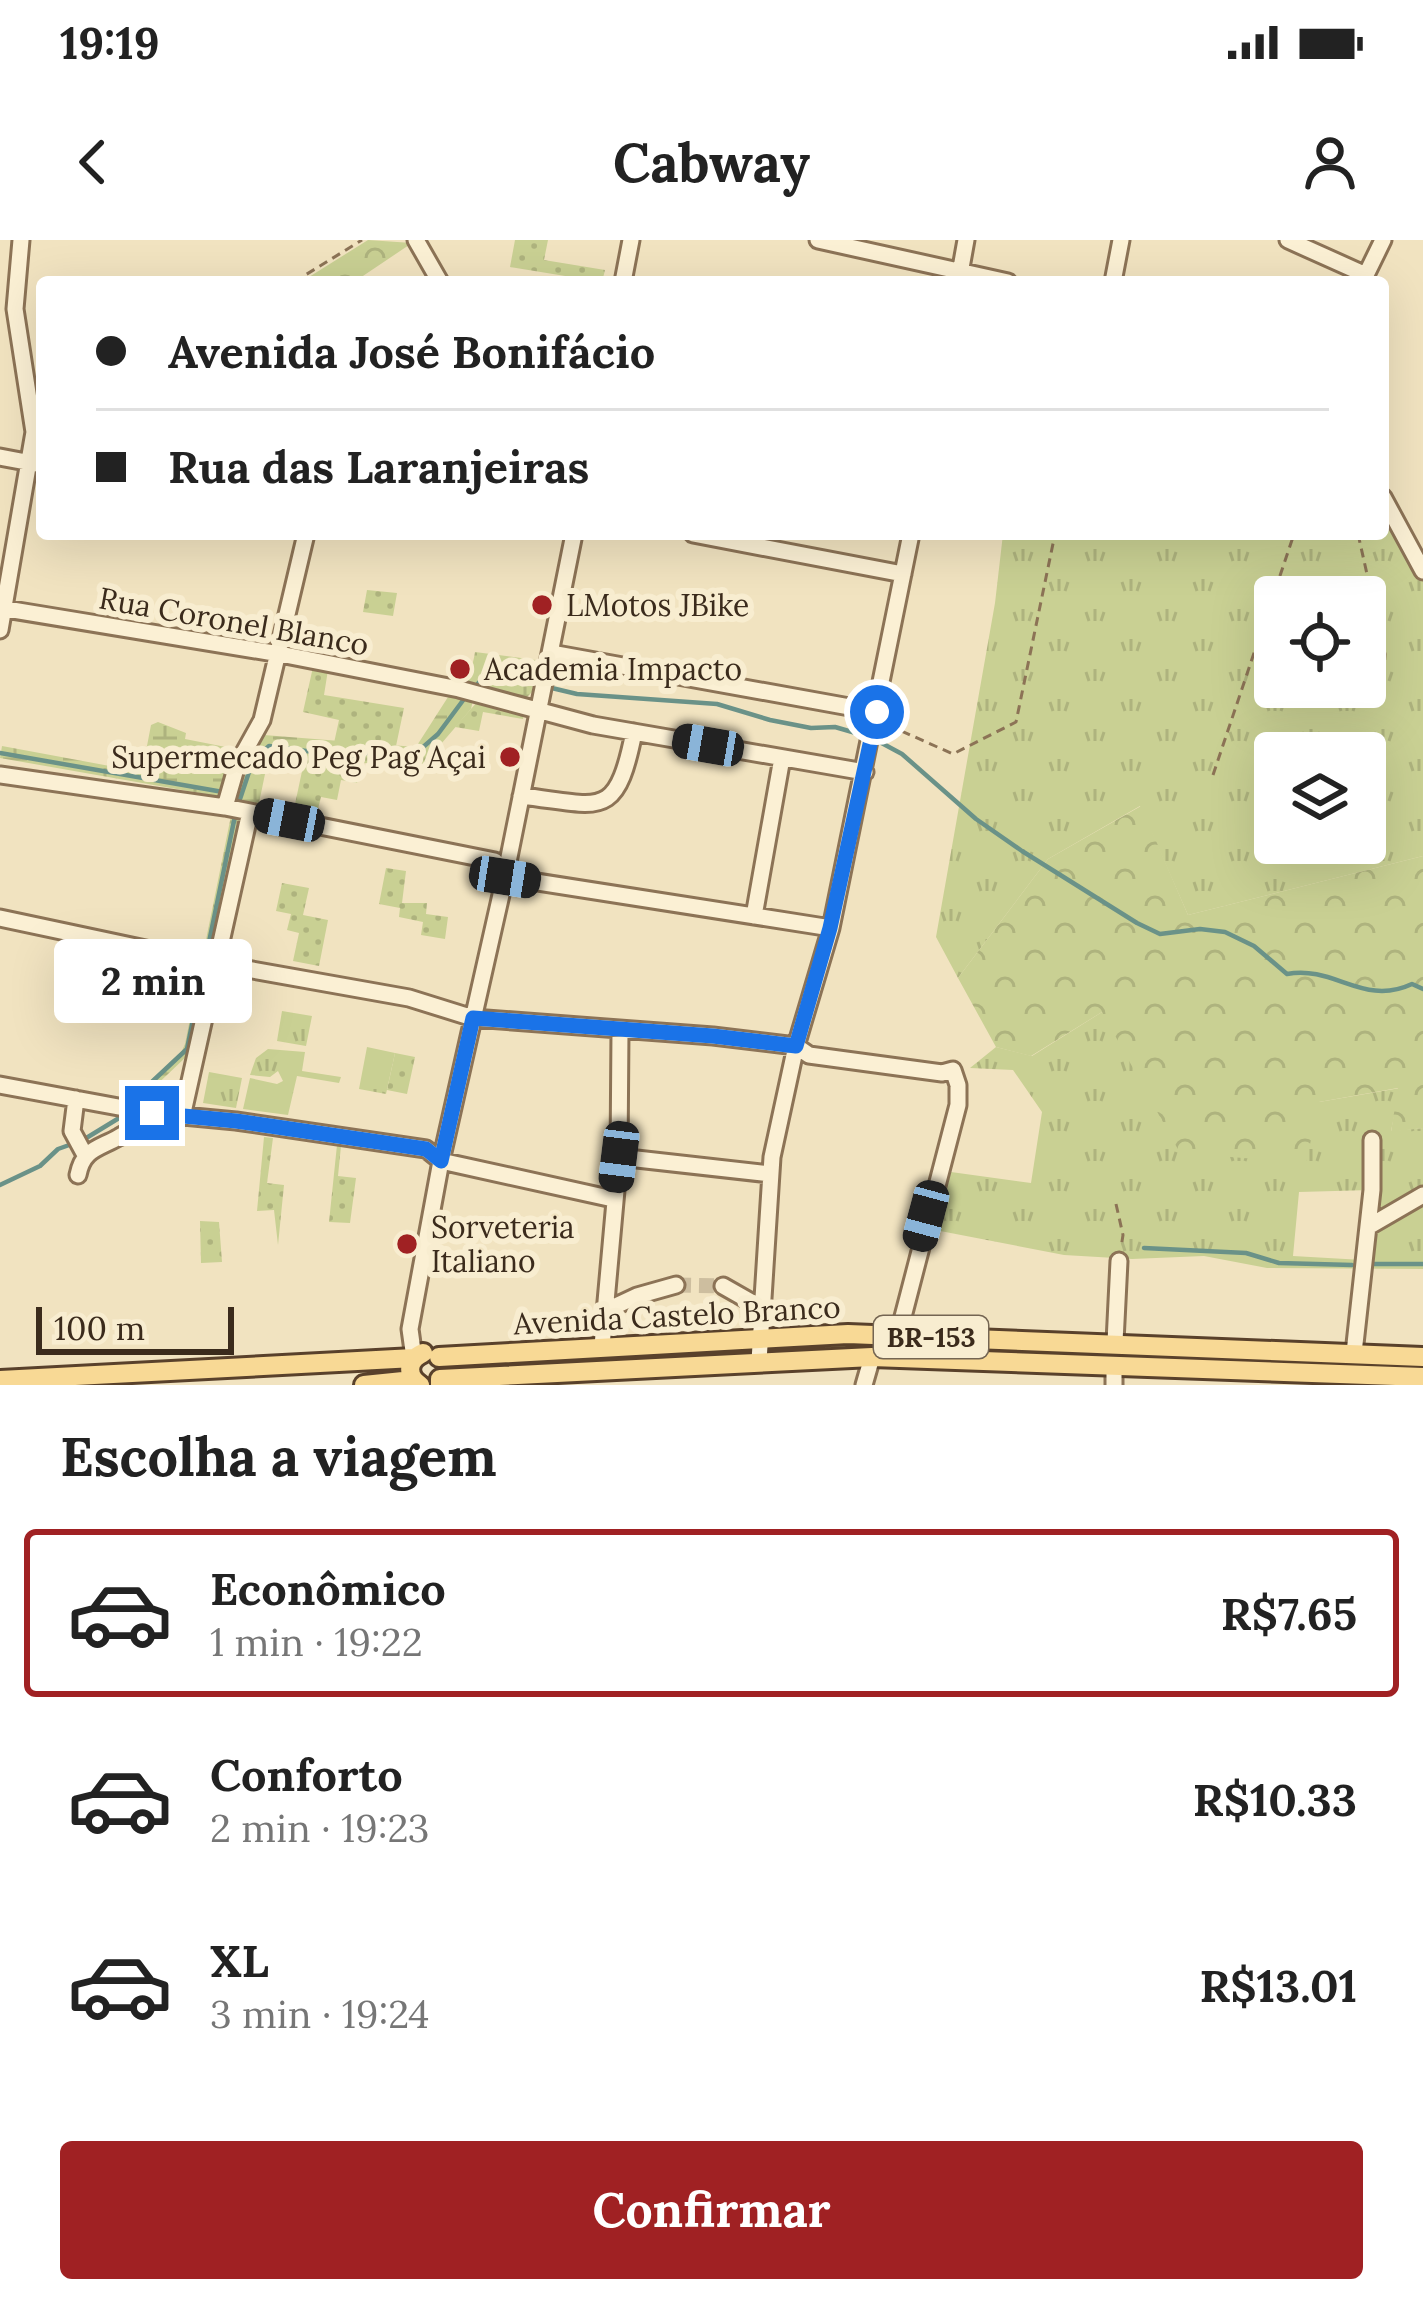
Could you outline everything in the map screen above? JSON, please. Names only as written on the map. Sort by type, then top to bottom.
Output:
[{"type":"main road","name":"Avenida Castelo Branco","points":[[0,1380],[185,1378],[297,1363],[414,1358],[426,1352],[439,1357],[759,1337],[1022,1339],[1423,1357]]},
{"type":"main road","points":[[1019,1361],[1022,1339]]},
{"type":"main road","points":[[414,1358],[410,1369],[440,1383],[444,1372],[439,1357]]},
{"type":"main road","name":"Avenida Castelo Branco","points":[[364,1385],[598,1378],[759,1361],[872,1357],[1019,1361],[1114,1375],[1423,1377]]},
{"type":"main road","points":[[297,1363],[297,1385]]},
{"type":"street","points":[[21,240],[15,310],[36,417]]},
{"type":"street","points":[[416,240],[437,276]]},
{"type":"street","points":[[624,276],[631,240]]},
{"type":"street","points":[[818,240],[955,276]]},
{"type":"street","points":[[959,276],[966,240]]},
{"type":"street","points":[[1114,276],[1120,240]]},
{"type":"street","points":[[1288,240],[1358,276]]},
{"type":"street","points":[[1365,276],[1383,240]]},
{"type":"street","points":[[0,457],[35,464],[0,630]]},
{"type":"street","points":[[1389,508],[1423,571]]},
{"type":"street","points":[[182,1117],[237,810],[237,765],[262,720],[305,540]]},
{"type":"street","points":[[414,1358],[410,1329],[441,1161],[505,877],[573,540]]},
{"type":"street","points":[[724,540],[902,574]]},
{"type":"street","points":[[759,1361],[770,1174],[796,1046],[830,928],[866,766],[910,540]]},
{"type":"street","name":"Rua Coronel Blanco","points":[[2,608],[540,704],[593,725],[782,758],[866,766]]},
{"type":"street","points":[[549,662],[875,720]]},
{"type":"street","points":[[520,796],[587,803],[612,796],[625,777],[634,732]]},
{"type":"street","points":[[754,916],[782,758]]},
{"type":"street","points":[[0,775],[237,810],[494,861],[505,877],[830,928]]},
{"type":"street","points":[[0,918],[210,963],[409,998],[473,1018],[713,1036],[796,1046],[809,1055],[942,1073],[953,1070],[958,1105],[898,1336]]},
{"type":"street","points":[[598,1378],[610,1345],[605,1311],[619,1157],[620,1031]]},
{"type":"street","points":[[0,1085],[182,1117],[426,1149],[441,1161],[613,1199]]},
{"type":"street","points":[[76,1099],[78,1175]]},
{"type":"street","points":[[78,1144],[123,1136],[137,1110]]},
{"type":"street","points":[[1354,1353],[1372,1140]]},
{"type":"street","points":[[619,1157],[770,1174]]},
{"type":"street","points":[[1368,1227],[1423,1195]]},
{"type":"street","points":[[1115,1342],[1119,1262]]},
{"type":"street","points":[[605,1311],[676,1285]]},
{"type":"street","points":[[723,1286],[760,1307]]},
{"type":"street","points":[[864,1385],[872,1357]]},
{"type":"path","points":[[304,276],[362,240]]},
{"type":"path","points":[[875,720],[953,754],[1016,722],[1054,540]]},
{"type":"path","points":[[1213,775],[1292,540]]},
{"type":"path","points":[[1359,540],[1367,576]]},
{"type":"path","points":[[1116,1204],[1123,1235],[1119,1262]]},
{"type":"green space","points":[[368,240],[412,243],[363,276],[311,276]]},
{"type":"green space","points":[[515,240],[548,240],[544,260],[605,270],[604,276],[565,276],[510,267]]},
{"type":"green space","points":[[1389,507],[1423,571],[1423,856],[1188,915],[1140,806],[1048,859],[958,978],[936,937],[1002,540],[1389,540]]},
{"type":"green space","points":[[367,590],[397,593],[393,616],[363,612]]},
{"type":"green space","points":[[475,652],[536,660],[532,692],[527,697],[487,690],[474,696],[471,709],[423,765],[329,762],[270,750],[259,803],[243,802],[188,1055],[147,1094],[137,1092],[180,1055],[185,1044],[234,801],[232,792],[258,739],[264,735],[416,747],[448,697],[467,678]]},
{"type":"green space","points":[[313,667],[328,670],[324,695],[404,708],[396,746],[334,743],[339,720],[303,712]]},
{"type":"green space","points":[[478,701],[525,709],[523,719],[483,712],[479,731],[455,727]]},
{"type":"green space","points":[[158,722],[186,733],[185,739],[241,750],[222,797],[0,758],[2,746],[142,772],[151,725]]},
{"type":"green space","points":[[305,757],[362,763],[357,783],[341,780],[337,800],[321,797],[317,813],[294,809]]},
{"type":"green space","points":[[1141,806],[1188,915],[1423,856],[1423,1128],[1391,1132],[1398,1088],[1319,1102],[1306,1163],[1180,1153],[1102,1012],[1031,1056],[996,1047],[958,978],[1048,859]]},
{"type":"green space","points":[[386,868],[406,871],[402,903],[427,903],[426,914],[448,917],[445,939],[421,935],[423,922],[399,917],[400,908],[379,904]]},
{"type":"green space","points":[[282,883],[309,888],[303,915],[328,920],[319,966],[293,961],[299,933],[287,930],[291,914],[276,911]]},
{"type":"green space","points":[[282,1011],[312,1016],[306,1046],[277,1041]]},
{"type":"green space","points":[[1102,1012],[1319,1102],[1400,1088],[1391,1131],[1423,1128],[1423,1269],[1267,1268],[1204,1256],[1064,1255],[935,1230],[951,1172],[1031,1183],[1042,1112],[1013,1070],[970,1068],[996,1047],[1032,1056]],"holes":[[[1371,1190],[1363,1260],[1293,1256],[1299,1192]]]},
{"type":"green space","points":[[367,1047],[395,1053],[386,1094],[359,1089]]},
{"type":"green space","points":[[268,1049],[305,1052],[302,1071],[341,1077],[339,1083],[297,1076],[288,1115],[243,1109],[250,1078],[283,1081],[278,1071],[270,1077],[250,1075],[256,1058]]},
{"type":"green space","points":[[395,1053],[415,1057],[407,1094],[387,1090]]},
{"type":"green space","points":[[209,1072],[242,1078],[236,1108],[203,1103]]},
{"type":"green space","points":[[264,1137],[273,1138],[267,1183],[284,1185],[278,1245],[274,1210],[257,1211]]},
{"type":"green space","points":[[337,1145],[341,1146],[338,1176],[356,1178],[350,1223],[329,1222]]},
{"type":"green space","points":[[200,1221],[219,1222],[222,1262],[201,1263]]},
{"type":"green space","points":[[783,1343],[991,1347],[991,1350],[778,1352]]},
{"type":"green space","points":[[740,1348],[735,1354],[610,1363],[616,1355]]},
{"type":"waterway","points":[[475,687],[482,679],[501,676],[577,694],[717,704],[770,720],[835,727],[866,736]]},
{"type":"waterway","points":[[238,805],[253,760],[269,746],[358,758],[377,747],[414,755],[438,734],[467,695]]},
{"type":"waterway","points":[[876,740],[902,754],[976,819],[1022,851],[1160,934],[1200,929],[1225,932],[1254,946],[1287,974],[1320,975],[1379,991],[1412,984],[1423,989]]},
{"type":"waterway","points":[[0,753],[223,792]]},
{"type":"waterway","points":[[131,1106],[187,1049],[235,816]]},
{"type":"waterway","points":[[83,1140],[124,1115]]},
{"type":"waterway","points":[[0,1185],[72,1144]]},
{"type":"waterway","points":[[1144,1248],[1246,1253],[1279,1263],[1352,1265]]},
{"type":"waterway","points":[[1374,1264],[1423,1264]]},
{"type":"tunnel","points":[[676,1285],[723,1286]]},
{"type":"place","name":"LMotos JBike","points":[[542,605]]},
{"type":"place","name":"Academia Impacto","points":[[460,669]]},
{"type":"place","name":"Supermecado Peg Pag Açai","points":[[510,757]]},
{"type":"place","name":"Sorveteria Italiano","points":[[407,1244]]},
{"type":"route","points":[[152,1113],[426,1149],[441,1161],[473,1018],[796,1046],[830,928],[877,712]]}]
